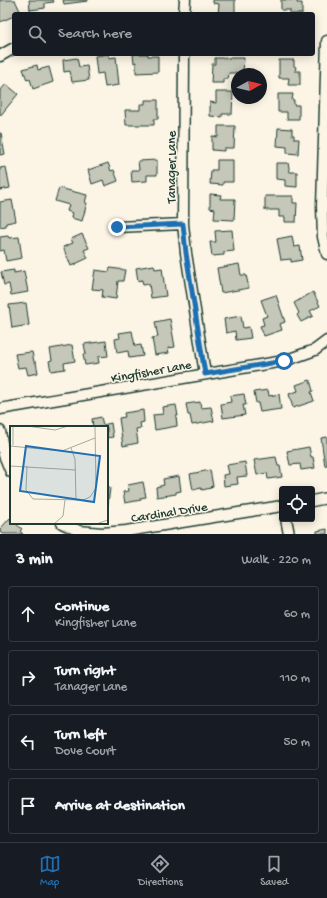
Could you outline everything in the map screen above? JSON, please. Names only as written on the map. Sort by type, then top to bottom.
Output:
[{"type":"street","points":[[184,12],[185,0]]},
{"type":"street","points":[[327,41],[322,206],[323,237],[327,254]]},
{"type":"street","points":[[0,56],[12,49]]},
{"type":"street","name":"Tanager Lane","points":[[184,56],[183,224],[186,253],[205,374]]},
{"type":"street","points":[[117,227],[183,224]]},
{"type":"street","name":"Kingfisher Lane","points":[[0,409],[284,361],[315,350],[327,341]]},
{"type":"street","points":[[0,431],[4,455],[10,470]]},
{"type":"street","points":[[315,500],[327,498]]},
{"type":"street","name":"Cardinal Drive","points":[[64,524],[80,531],[102,533],[126,531],[279,506]]},
{"type":"street","points":[[287,522],[289,534]]},
{"type":"building","points":[[0,0],[15,0],[20,11],[12,12],[12,17],[0,22]]},
{"type":"building","points":[[29,0],[53,0],[54,2],[45,3],[45,8],[30,10]]},
{"type":"building","points":[[63,0],[88,0],[88,1],[64,4]]},
{"type":"building","points":[[213,0],[235,0],[235,12],[218,12],[219,4],[213,3]]},
{"type":"building","points":[[281,0],[297,0],[297,3],[302,3],[302,12],[281,10]]},
{"type":"building","points":[[95,56],[109,56],[109,58],[116,57],[119,85],[105,87],[103,73],[97,74]]},
{"type":"building","points":[[133,56],[158,56],[158,72],[136,73],[136,62],[134,63]]},
{"type":"building","points":[[77,58],[79,67],[87,66],[89,80],[72,82],[70,71],[64,72],[63,60]]},
{"type":"building","points":[[215,58],[244,58],[243,68],[231,68],[231,73],[229,73],[228,79],[223,79],[223,83],[211,83],[212,64],[215,64]]},
{"type":"building","points":[[279,60],[294,60],[294,66],[296,67],[295,71],[300,71],[300,85],[288,85],[289,78],[279,78]]},
{"type":"building","points":[[37,65],[38,70],[49,67],[53,82],[33,89],[30,79],[27,80],[23,69]]},
{"type":"building","points":[[6,84],[18,94],[0,116],[0,91]]},
{"type":"building","points":[[216,92],[231,92],[232,114],[222,114],[222,117],[210,116],[210,102],[216,103]]},
{"type":"building","points":[[278,94],[293,94],[292,100],[294,100],[294,105],[299,105],[299,119],[287,119],[287,112],[278,112]]},
{"type":"building","points":[[145,100],[158,100],[158,119],[154,119],[154,125],[126,125],[125,110],[140,110],[140,104],[145,104]]},
{"type":"building","points":[[218,126],[235,126],[234,148],[224,148],[224,151],[212,150],[212,136],[218,137]]},
{"type":"building","points":[[278,128],[292,129],[294,139],[299,139],[298,154],[287,153],[287,147],[277,146]]},
{"type":"building","points":[[0,133],[5,154],[0,155]]},
{"type":"building","points":[[157,160],[157,175],[147,175],[147,181],[132,182],[131,170],[139,170],[138,161]]},
{"type":"building","points":[[217,160],[233,160],[233,182],[223,182],[223,185],[210,184],[211,170],[217,170]]},
{"type":"building","points":[[108,163],[111,171],[114,170],[118,181],[105,186],[103,180],[92,184],[88,170]]},
{"type":"building","points":[[276,163],[288,163],[290,172],[297,172],[297,187],[285,186],[285,180],[276,179]]},
{"type":"building","points":[[6,167],[10,188],[0,190],[0,168]]},
{"type":"building","points":[[59,188],[87,195],[85,203],[87,203],[82,221],[71,218],[72,213],[67,211],[69,205],[55,201]]},
{"type":"building","points":[[210,194],[221,195],[220,199],[235,199],[234,220],[214,219],[215,209],[210,208]]},
{"type":"building","points":[[265,196],[293,196],[293,203],[297,203],[296,222],[285,222],[285,217],[279,217],[279,210],[265,210]]},
{"type":"building","points":[[12,200],[16,221],[6,223],[6,226],[0,227],[0,202]]},
{"type":"building","points":[[232,230],[234,251],[224,252],[224,255],[212,256],[210,242],[216,242],[215,231]]},
{"type":"building","points":[[82,234],[89,248],[84,250],[88,258],[71,266],[63,247],[73,243],[71,239]]},
{"type":"building","points":[[8,236],[9,238],[19,237],[22,258],[6,261],[4,250],[0,251],[0,237]]},
{"type":"building","points":[[292,236],[294,247],[300,246],[302,260],[291,262],[291,259],[281,260],[277,239]]},
{"type":"building","points":[[239,264],[241,275],[246,275],[249,288],[221,293],[217,268]]},
{"type":"building","points":[[154,265],[155,269],[162,268],[166,296],[151,298],[149,284],[143,285],[142,280],[138,281],[136,268]]},
{"type":"building","points":[[110,268],[125,270],[123,281],[118,281],[116,299],[102,297],[103,290],[92,289],[95,270],[109,272]]},
{"type":"building","points":[[14,270],[14,273],[24,271],[28,292],[11,295],[9,284],[4,285],[1,272]]},
{"type":"building","points":[[313,292],[320,306],[310,311],[313,316],[301,322],[297,315],[299,313],[294,303]]},
{"type":"building","points":[[276,295],[285,322],[280,324],[282,330],[264,336],[260,326],[264,325],[262,318],[267,316],[261,300]]},
{"type":"building","points":[[26,303],[29,325],[12,328],[9,305]]},
{"type":"building","points":[[241,316],[243,328],[249,327],[251,338],[236,340],[235,331],[226,333],[224,319]]},
{"type":"building","points":[[170,319],[175,347],[168,348],[169,353],[155,355],[152,338],[158,337],[155,322]]},
{"type":"building","points":[[132,331],[135,346],[141,345],[143,356],[129,358],[128,351],[117,353],[115,339],[120,338],[119,333]]},
{"type":"building","points":[[106,341],[108,356],[98,357],[99,363],[85,365],[83,354],[86,354],[84,344]]},
{"type":"building","points":[[72,345],[75,361],[64,363],[65,369],[51,371],[49,361],[52,360],[50,349]]},
{"type":"building","points":[[32,352],[38,373],[28,375],[26,367],[18,368],[15,354]]},
{"type":"building","points":[[310,380],[313,391],[311,392],[314,401],[293,408],[289,394],[298,391],[296,385]]},
{"type":"building","points":[[268,390],[269,396],[279,394],[281,409],[260,412],[258,403],[256,403],[254,392]]},
{"type":"building","points":[[244,394],[246,405],[243,405],[245,415],[223,418],[221,404],[231,402],[230,396]]},
{"type":"building","points":[[200,402],[201,408],[211,407],[214,421],[192,425],[186,404]]},
{"type":"building","points":[[176,405],[178,416],[176,416],[177,426],[155,430],[153,415],[163,414],[162,407]]},
{"type":"building","points":[[143,410],[144,422],[140,423],[141,428],[136,429],[138,443],[123,446],[119,418],[125,417],[124,413]]},
{"type":"building","points":[[101,417],[103,425],[111,423],[113,437],[108,438],[108,426],[93,426],[92,419]]},
{"type":"building","points":[[327,437],[327,465],[325,466],[321,438]]},
{"type":"building","points":[[309,447],[315,468],[301,470],[300,464],[290,465],[287,451]]},
{"type":"building","points":[[276,457],[278,466],[280,466],[282,477],[268,479],[267,473],[257,475],[254,460]]},
{"type":"building","points":[[245,462],[247,476],[237,477],[238,484],[224,486],[223,475],[229,474],[227,465]]},
{"type":"building","points":[[210,470],[213,486],[202,490],[201,488],[193,490],[190,474]]},
{"type":"building","points":[[179,476],[181,491],[176,492],[176,494],[157,497],[156,487],[164,485],[163,479]]},
{"type":"building","points":[[143,482],[146,497],[140,498],[141,500],[125,503],[123,492],[129,491],[128,485]]},
{"type":"building","points":[[108,488],[110,488],[108,504]]},
{"type":"building","points":[[10,518],[10,524],[16,524],[22,529],[20,531],[23,534],[3,534],[0,529]]},
{"type":"building","points":[[327,529],[327,534],[317,534],[317,531]]},
{"type":"route","points":[[117,227],[183,224],[186,253],[205,374],[284,361]]}]
